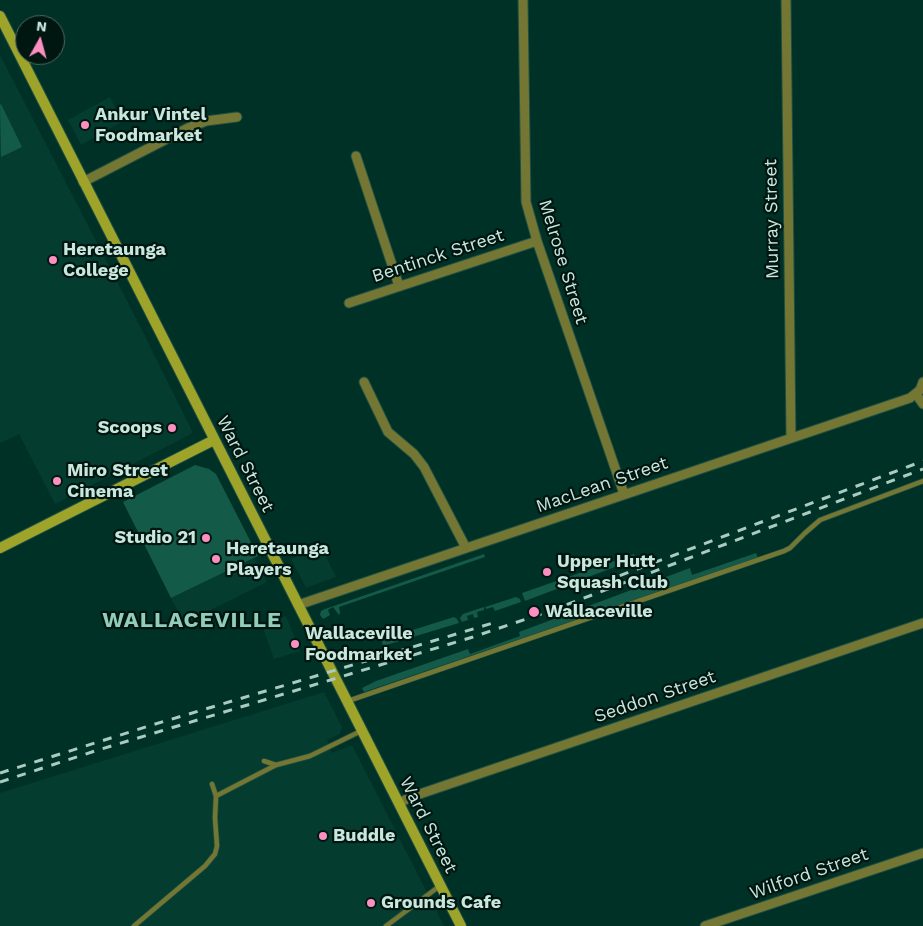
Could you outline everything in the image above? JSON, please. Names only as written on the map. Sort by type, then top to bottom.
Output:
[{"type":"street","name":"Melrose Street","points":[[524,0],[526,202],[537,240],[624,494]]},
{"type":"street","name":"Murray Street","points":[[786,0],[791,438]]},
{"type":"street","name":"Ward Street","points":[[0,16],[462,926]]},
{"type":"street","points":[[83,182],[188,128],[206,121],[237,117]]},
{"type":"street","points":[[356,156],[399,286]]},
{"type":"street","name":"Bentinck Street","points":[[349,303],[537,240]]},
{"type":"street","points":[[364,382],[388,432],[414,454],[424,468],[466,548]]},
{"type":"street","points":[[923,382],[916,394],[923,404]]},
{"type":"street","name":"MacLean Street","points":[[298,605],[910,398],[916,394]]},
{"type":"street","points":[[0,548],[214,440]]},
{"type":"street","name":"Seddon Street","points":[[399,803],[411,797],[923,623]]},
{"type":"street","name":"Wilford Street","points":[[705,926],[923,852]]},
{"type":"lane","points":[[347,701],[784,551],[790,548],[820,520],[923,481]]},
{"type":"lane","points":[[216,796],[276,765],[310,756],[362,731]]},
{"type":"lane","points":[[264,760],[276,765]]},
{"type":"lane","points":[[134,926],[205,866],[215,854],[217,846],[216,796],[212,784]]},
{"type":"lane","points":[[386,926],[441,885]]},
{"type":"shaded area","name":"Heretaunga College","points":[[0,55],[193,433],[55,504],[19,434],[0,443]]},
{"type":"shaded area","points":[[110,97],[122,122],[81,145],[68,120]]},
{"type":"shaded area","points":[[0,105],[22,147],[1,157]]},
{"type":"shaded area","points":[[195,465],[209,469],[216,474],[258,556],[171,598],[123,502]]},
{"type":"shaded area","points":[[321,546],[336,577],[306,588],[291,559]]},
{"type":"shaded area","points":[[756,553],[758,558],[364,692],[362,688],[376,681],[468,649],[470,654],[520,636],[519,632],[690,568],[692,575]]},
{"type":"shaded area","points":[[484,554],[485,557],[339,607],[339,615],[333,607],[328,610],[330,615],[323,619],[320,615],[321,611],[325,609]]},
{"type":"shaded area","points":[[634,554],[635,557],[628,562],[525,601],[522,593]]},
{"type":"shaded area","points":[[254,558],[267,582],[184,623],[171,598]]},
{"type":"shaded area","points":[[516,597],[521,602],[495,611],[493,607],[486,609],[485,607]]},
{"type":"shaded area","points":[[484,607],[484,610],[477,612],[478,617],[474,618],[473,614],[467,616],[468,620],[462,622],[460,618],[463,614]]},
{"type":"shaded area","points":[[286,616],[300,651],[274,659],[262,625]]},
{"type":"shaded area","points":[[454,617],[459,623],[383,646],[381,640]]},
{"type":"shaded area","points":[[324,692],[342,727],[340,734],[327,740],[332,753],[352,745],[444,926],[0,926],[0,793]]},
{"type":"railway","points":[[603,582],[923,461]]},
{"type":"railway","points":[[0,782],[98,750],[473,637],[550,611],[923,469]]},
{"type":"railway","points":[[0,773],[152,725],[493,623]]},
{"type":"place","name":"Ankur Vintel Foodmarket","points":[[85,125]]},
{"type":"place","name":"Heretaunga College","points":[[53,260]]},
{"type":"place","name":"Scoops","points":[[172,428]]},
{"type":"place","name":"Miro Street Cinema","points":[[57,481]]},
{"type":"place","name":"Studio 21","points":[[206,538]]},
{"type":"place","name":"Heretaunga Players","points":[[216,559]]},
{"type":"place","name":"Upper Hutt Squash Club","points":[[547,572]]},
{"type":"place","name":"Wallaceville","points":[[534,612]]},
{"type":"place","name":"Wallaceville Foodmarket","points":[[295,644]]},
{"type":"place","name":"Buddle","points":[[323,836]]},
{"type":"place","name":"Grounds Cafe","points":[[371,903]]},
{"type":"district","name":"WALLACEVILLE","points":[[192,621]]}]
